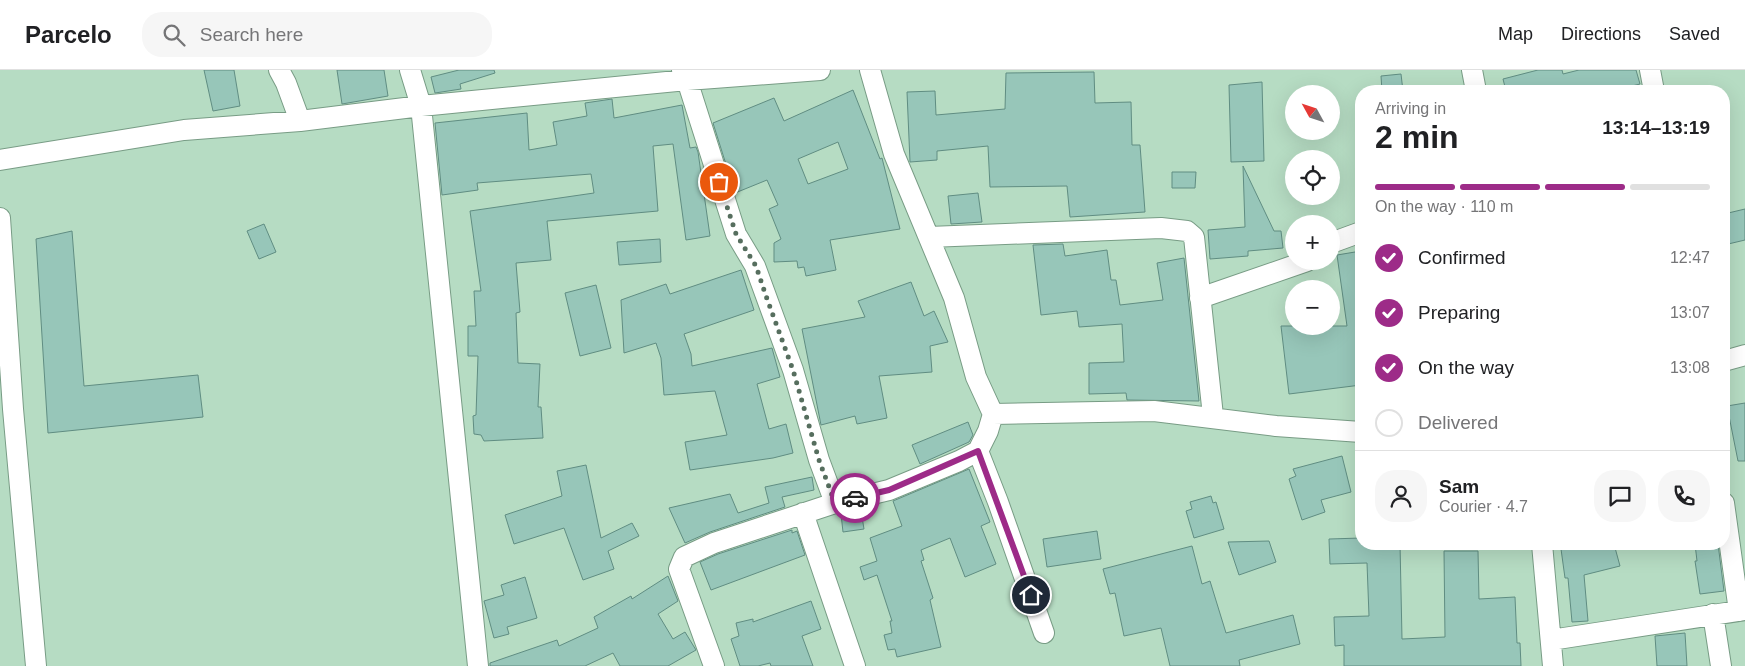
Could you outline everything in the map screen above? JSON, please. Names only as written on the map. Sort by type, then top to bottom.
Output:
[{"type":"street","points":[[279,70],[286,83],[300,121]]},
{"type":"street","points":[[410,70],[421,106],[478,666]]},
{"type":"street","points":[[0,160],[184,130],[300,121],[684,75],[820,70]]},
{"type":"street","points":[[714,666],[679,569],[684,557],[714,542],[835,503],[889,490],[978,451],[988,431],[993,414],[976,378],[954,298],[894,154],[870,70]]},
{"type":"street","points":[[1472,70],[1475,85]]},
{"type":"street","points":[[1650,70],[1653,85]]},
{"type":"street","points":[[684,75],[736,234],[756,266],[793,370],[819,460],[835,503]]},
{"type":"street","points":[[0,218],[12,409],[36,666]]},
{"type":"street","points":[[929,237],[982,236],[1090,229],[1181,229],[1187,231],[1194,237],[1213,416]]},
{"type":"street","points":[[1340,240],[1355,234]]},
{"type":"street","points":[[1200,298],[1285,268]]},
{"type":"street","points":[[1730,359],[1745,355]]},
{"type":"street","points":[[993,414],[1154,410],[1213,416],[1276,426],[1355,432]]},
{"type":"street","points":[[978,451],[1044,632]]},
{"type":"street","points":[[803,514],[855,666]]},
{"type":"street","points":[[1551,640],[1742,611],[1730,539]]},
{"type":"street","points":[[1543,550],[1553,666]]},
{"type":"street","points":[[1713,614],[1720,666]]},
{"type":"building","points":[[204,70],[234,70],[240,106],[213,111]]},
{"type":"building","points":[[337,70],[384,70],[388,96],[342,104]]},
{"type":"building","points":[[459,70],[494,70],[495,73],[460,84],[461,89],[435,93],[431,77]]},
{"type":"building","points":[[1538,70],[1562,70],[1563,74],[1579,70],[1636,70],[1640,84],[1504,85],[1503,79]]},
{"type":"building","points":[[1094,72],[1095,103],[1131,102],[1132,145],[1140,145],[1145,212],[1070,217],[1067,186],[990,187],[988,146],[937,151],[937,160],[910,162],[907,92],[935,91],[936,115],[1005,109],[1006,73]]},
{"type":"building","points":[[1401,74],[1402,85],[1382,85],[1381,76]]},
{"type":"building","points":[[1262,82],[1264,161],[1231,162],[1229,85]]},
{"type":"building","points":[[853,90],[880,159],[882,158],[900,229],[830,240],[836,270],[806,276],[804,267],[798,268],[797,261],[774,262],[774,243],[781,239],[769,209],[778,205],[767,180],[735,193],[713,123],[774,98],[784,121]],"holes":[[[838,142],[848,169],[808,184],[798,159]]]},
{"type":"building","points":[[612,99],[614,118],[682,105],[690,148],[696,147],[698,152],[710,236],[686,240],[673,144],[653,146],[658,211],[547,221],[551,260],[516,263],[520,312],[516,313],[518,363],[540,364],[538,407],[541,407],[543,438],[484,441],[481,435],[474,434],[473,416],[476,415],[478,356],[468,356],[468,326],[476,326],[474,291],[481,291],[470,211],[594,193],[591,174],[477,183],[478,190],[442,195],[435,123],[527,113],[529,150],[557,145],[553,122],[587,116],[585,103]]},
{"type":"building","points":[[1243,166],[1274,231],[1281,231],[1283,248],[1248,251],[1248,256],[1210,259],[1208,230],[1245,227]]},
{"type":"building","points":[[1172,172],[1196,172],[1195,188],[1172,188]]},
{"type":"building","points":[[978,193],[982,222],[951,224],[948,196]]},
{"type":"building","points":[[1745,209],[1745,240],[1730,244],[1730,213]]},
{"type":"building","points":[[264,224],[276,252],[259,259],[247,231]]},
{"type":"building","points":[[72,231],[84,386],[198,375],[203,417],[48,433],[36,239]]},
{"type":"building","points":[[660,239],[661,262],[619,265],[617,242]]},
{"type":"building","points":[[1063,244],[1065,256],[1107,250],[1111,280],[1116,280],[1120,305],[1163,300],[1157,263],[1184,258],[1199,401],[1127,400],[1126,393],[1089,394],[1089,363],[1124,362],[1122,324],[1079,327],[1077,311],[1041,315],[1033,245]]},
{"type":"building","points":[[1355,252],[1355,386],[1289,394],[1281,326],[1285,326],[1285,335],[1340,335],[1340,326],[1347,326],[1339,270],[1340,254]]},
{"type":"building","points":[[741,270],[754,310],[684,334],[691,354],[692,366],[772,348],[780,377],[757,384],[769,429],[786,424],[793,453],[773,458],[690,470],[685,442],[727,435],[715,391],[664,395],[661,358],[656,343],[624,353],[621,300],[666,284],[670,294]]},
{"type":"building","points":[[911,282],[924,316],[934,311],[948,342],[930,346],[932,372],[879,376],[887,418],[857,424],[855,416],[821,425],[802,329],[865,317],[858,301]]},
{"type":"building","points":[[596,285],[611,348],[580,356],[565,293]]},
{"type":"building","points":[[1745,403],[1745,461],[1738,461],[1730,421],[1730,406]]},
{"type":"building","points":[[968,422],[973,435],[969,442],[920,464],[912,445]]},
{"type":"building","points":[[1342,456],[1351,492],[1321,500],[1325,512],[1302,520],[1289,479],[1296,476],[1293,469]]},
{"type":"building","points":[[586,465],[601,538],[632,523],[639,536],[608,551],[614,569],[583,580],[564,528],[514,544],[505,515],[562,496],[557,471]]},
{"type":"building","points":[[969,469],[990,522],[981,526],[996,564],[965,577],[950,538],[921,550],[924,560],[921,561],[933,598],[930,600],[941,647],[897,657],[895,649],[888,650],[884,635],[892,633],[890,621],[892,621],[877,575],[864,580],[860,567],[877,561],[870,538],[902,526],[893,501]]},
{"type":"building","points":[[812,477],[814,490],[782,497],[785,507],[710,532],[685,543],[669,508],[730,494],[738,513],[769,503],[765,487]]},
{"type":"building","points":[[1211,496],[1213,503],[1216,502],[1224,529],[1194,538],[1186,511],[1192,509],[1190,502]]},
{"type":"building","points":[[861,511],[864,529],[843,532],[841,514]]},
{"type":"building","points":[[792,530],[792,533],[797,531],[805,555],[711,590],[700,562],[718,554]]},
{"type":"building","points":[[1097,531],[1101,559],[1047,567],[1043,539]]},
{"type":"building","points":[[1355,538],[1355,550],[1400,550],[1402,639],[1445,637],[1444,551],[1478,551],[1479,599],[1515,597],[1517,643],[1520,643],[1521,666],[1344,666],[1344,645],[1335,646],[1334,617],[1369,616],[1367,563],[1330,564],[1329,539]]},
{"type":"building","points":[[1269,541],[1276,562],[1239,575],[1228,542]]},
{"type":"building","points":[[1192,546],[1202,584],[1210,581],[1226,633],[1293,615],[1300,644],[1239,660],[1240,666],[1170,666],[1161,628],[1124,636],[1115,593],[1110,594],[1103,569]]},
{"type":"building","points":[[1561,550],[1616,550],[1620,566],[1584,575],[1588,621],[1572,622],[1568,578],[1565,578]]},
{"type":"building","points":[[1696,550],[1719,550],[1724,591],[1700,594],[1695,561],[1697,561]]},
{"type":"building","points":[[668,576],[678,601],[658,614],[673,639],[685,632],[696,650],[668,666],[620,666],[613,653],[585,666],[490,666],[490,663],[557,640],[559,646],[598,628],[594,617],[631,596],[632,599]]},
{"type":"building","points":[[525,577],[537,618],[507,627],[509,634],[494,638],[484,601],[504,595],[501,585]]},
{"type":"building","points":[[811,601],[821,629],[802,636],[813,666],[771,666],[770,663],[758,666],[740,666],[731,639],[739,636],[736,623],[753,619],[753,622]]},
{"type":"building","points":[[1685,633],[1687,666],[1657,666],[1655,636]]},
{"type":"way so far","points":[[719,182],[736,234],[744,250],[756,266],[793,370],[819,460],[835,503],[855,498]]},
{"type":"route","points":[[855,498],[889,490],[959,461],[978,451],[1031,595]]}]
